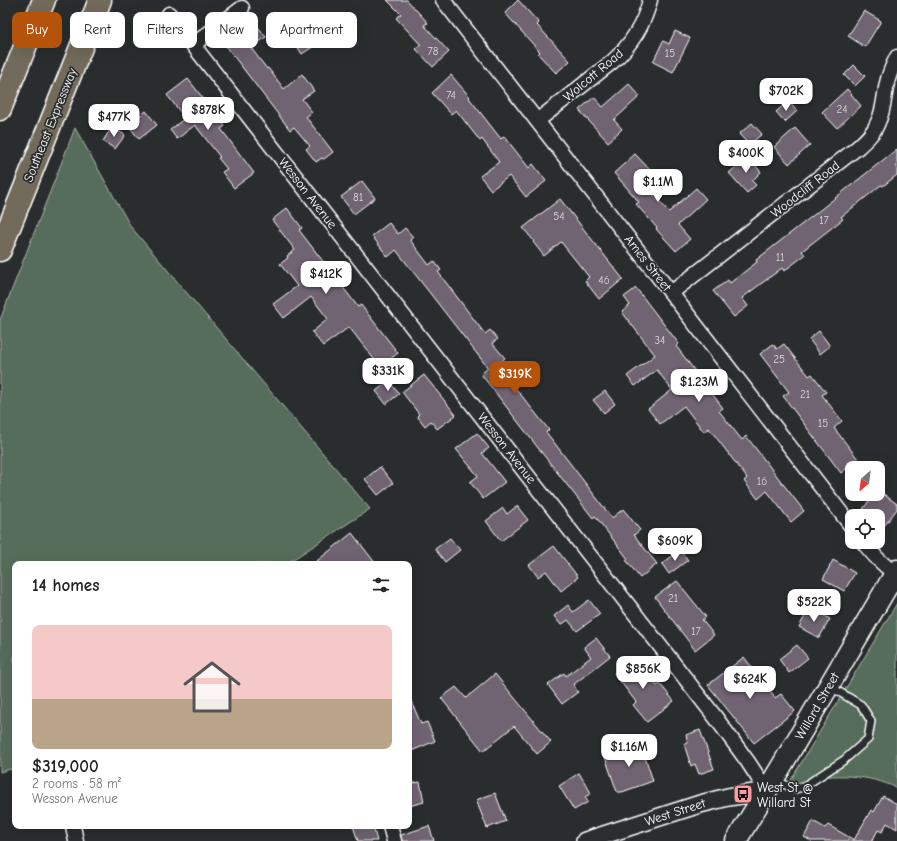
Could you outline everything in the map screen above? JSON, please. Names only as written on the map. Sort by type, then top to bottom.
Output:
[{"type":"highway","points":[[0,110],[44,0]]},
{"type":"highway","name":"Southeast Expressway","points":[[0,250],[100,0]]},
{"type":"main road","name":"Willard Street","points":[[736,841],[896,572]]},
{"type":"street","name":"Ames Street","points":[[443,0],[845,518]]},
{"type":"street","name":"Wolcott Road","points":[[537,121],[620,55],[640,28],[650,0]]},
{"type":"street","points":[[197,43],[242,8]]},
{"type":"street","name":"Wesson Avenue","points":[[195,48],[716,718],[748,762],[770,786]]},
{"type":"street","name":"Woodcliff Road","points":[[671,293],[864,142],[875,130],[882,113],[887,82],[897,57]]},
{"type":"street","points":[[869,549],[883,565],[896,572]]},
{"type":"street","name":"West Street","points":[[585,841],[700,804],[770,786]]},
{"type":"street","points":[[74,829],[76,841]]},
{"type":"street","points":[[391,829],[394,841]]},
{"type":"lane","points":[[770,786],[795,789],[803,787],[844,760],[868,739],[871,721],[861,705],[829,686]]},
{"type":"green space","points":[[75,128],[131,227],[370,509],[291,561],[12,561],[12,769],[0,772],[0,320]]},
{"type":"green space","points":[[897,603],[897,788],[875,780],[851,776],[826,776],[803,781],[786,788]]},
{"type":"building","points":[[387,0],[407,0],[428,23],[424,25],[449,52],[433,67],[416,49],[421,45],[396,18],[401,14]]},
{"type":"building","points":[[518,0],[539,23],[537,25],[570,61],[556,73],[538,54],[540,52],[505,13]]},
{"type":"building","points":[[864,11],[881,21],[865,47],[848,36]]},
{"type":"building","points":[[258,27],[266,37],[258,43]]},
{"type":"building","points":[[675,31],[690,38],[673,72],[653,62],[663,41],[669,44]]},
{"type":"building","points":[[228,48],[251,48],[284,89],[302,74],[314,91],[302,99],[312,112],[306,117],[333,152],[324,159],[322,158],[316,162],[306,149],[310,146],[294,127],[290,130]]},
{"type":"building","points":[[298,48],[311,48],[302,54]]},
{"type":"building","points":[[854,65],[865,76],[855,86],[844,75]]},
{"type":"building","points":[[451,75],[470,97],[469,98],[501,139],[504,136],[529,168],[533,164],[546,181],[526,197],[509,176],[491,190],[480,176],[499,162],[482,139],[480,141],[456,110],[451,114],[432,93]]},
{"type":"building","points":[[188,79],[225,126],[221,129],[254,173],[234,188],[222,172],[227,169],[218,158],[220,157],[195,125],[177,139],[170,130],[185,118],[167,95]]},
{"type":"building","points":[[629,84],[640,96],[614,120],[622,129],[608,142],[579,110],[594,97],[603,107]]},
{"type":"building","points":[[847,89],[861,106],[837,128],[822,112]]},
{"type":"building","points":[[788,101],[797,111],[785,122],[776,112]]},
{"type":"building","points":[[146,111],[157,125],[139,139],[128,125]]},
{"type":"building","points":[[752,123],[762,134],[749,145],[739,134]]},
{"type":"building","points":[[112,127],[125,135],[115,149],[103,141]]},
{"type":"building","points":[[795,128],[810,145],[789,164],[774,147]]},
{"type":"building","points":[[897,149],[897,175],[883,186],[881,185],[841,217],[843,219],[802,251],[805,255],[784,271],[782,268],[742,298],[748,306],[734,317],[713,291],[728,280],[730,283],[757,262],[756,260]]},
{"type":"building","points":[[635,154],[652,172],[641,181],[669,212],[696,188],[706,199],[678,225],[690,239],[676,251],[636,204],[639,202],[614,173]]},
{"type":"building","points":[[748,157],[761,172],[752,181],[756,185],[747,193],[729,173]]},
{"type":"building","points":[[362,181],[375,198],[354,214],[341,197]]},
{"type":"building","points":[[560,199],[623,279],[599,299],[585,281],[589,277],[561,242],[544,256],[523,228]]},
{"type":"building","points":[[287,208],[302,228],[299,230],[358,307],[361,305],[398,353],[380,367],[349,327],[323,346],[312,332],[328,319],[311,297],[284,318],[273,304],[297,286],[280,264],[295,250],[272,220]]},
{"type":"building","points":[[389,223],[398,234],[405,228],[413,237],[410,240],[429,265],[434,261],[441,270],[438,272],[485,334],[490,330],[498,339],[492,343],[505,358],[497,365],[549,430],[546,432],[612,518],[623,509],[640,530],[634,535],[657,564],[640,578],[626,560],[628,559],[595,516],[593,518],[481,374],[488,368],[429,292],[396,250],[388,257],[372,236]]},
{"type":"building","points":[[636,288],[679,344],[676,346],[723,408],[719,411],[742,440],[746,436],[804,511],[791,522],[767,491],[758,499],[744,481],[747,478],[709,428],[704,432],[684,406],[660,424],[648,409],[672,390],[657,370],[635,386],[627,376],[655,355],[622,312],[630,305],[624,297]]},
{"type":"building","points":[[819,331],[830,346],[820,354],[809,339]]},
{"type":"building","points":[[773,344],[777,349],[784,344],[809,376],[812,374],[826,392],[822,395],[842,421],[834,428],[860,461],[845,461],[845,470],[841,473],[783,396],[789,392],[760,354]]},
{"type":"building","points":[[424,375],[456,415],[437,429],[431,421],[425,426],[417,416],[419,414],[402,392]]},
{"type":"building","points":[[389,381],[399,394],[386,404],[376,391]]},
{"type":"building","points":[[605,391],[615,404],[604,413],[593,400]]},
{"type":"building","points":[[477,433],[489,448],[482,453],[505,482],[483,499],[470,482],[478,476],[456,449]]},
{"type":"building","points":[[380,467],[393,483],[378,495],[365,479]]},
{"type":"building","points":[[885,495],[897,504],[897,509],[885,525],[885,509],[863,509],[869,501],[885,501]]},
{"type":"building","points":[[517,506],[528,520],[501,541],[486,521],[503,508],[507,514]]},
{"type":"building","points":[[352,533],[374,561],[317,561]]},
{"type":"building","points":[[450,538],[460,550],[445,562],[435,549]]},
{"type":"building","points":[[554,546],[578,577],[561,591],[546,571],[538,577],[529,565]]},
{"type":"building","points":[[680,550],[688,560],[669,574],[662,564]]},
{"type":"building","points":[[833,560],[855,573],[844,591],[823,579]]},
{"type":"building","points":[[677,581],[706,617],[702,620],[714,635],[695,650],[655,597]]},
{"type":"building","points":[[589,600],[600,614],[577,631],[568,620],[561,625],[554,616],[568,605],[573,612]]},
{"type":"building","points":[[810,607],[830,619],[819,638],[799,627]]},
{"type":"building","points":[[596,638],[610,656],[573,685],[578,692],[562,704],[548,685],[564,673],[566,676],[591,657],[584,647]]},
{"type":"building","points":[[797,645],[808,658],[789,673],[779,659]]},
{"type":"building","points":[[634,657],[657,686],[660,684],[674,701],[647,722],[633,705],[636,702],[614,673]]},
{"type":"building","points":[[744,657],[775,698],[781,694],[795,711],[754,743],[708,685]]},
{"type":"building","points":[[495,674],[551,742],[537,754],[514,726],[483,751],[441,698],[456,687],[466,698]]},
{"type":"building","points":[[412,703],[421,724],[427,722],[435,741],[412,751]]},
{"type":"building","points":[[700,730],[714,769],[699,774],[695,764],[691,766],[684,744],[688,743],[686,735]]},
{"type":"building","points":[[640,742],[653,781],[622,792],[617,792],[604,754]]},
{"type":"building","points":[[579,773],[591,793],[585,797],[588,802],[574,810],[559,786]]},
{"type":"building","points":[[420,782],[424,802],[412,805],[412,783]]},
{"type":"building","points":[[495,793],[506,821],[487,828],[476,800]]},
{"type":"building","points":[[883,796],[897,804],[897,829],[887,823],[882,832],[878,830],[872,841],[811,841],[804,837],[813,821],[825,828],[828,825],[854,840],[871,810],[874,812]]},
{"type":"building","points":[[429,826],[434,841],[402,841],[401,835]]},
{"type":"building","points":[[354,829],[374,829],[377,841],[358,841]]},
{"type":"place","name":"West St @ Willard St","points":[[743,794]]}]
